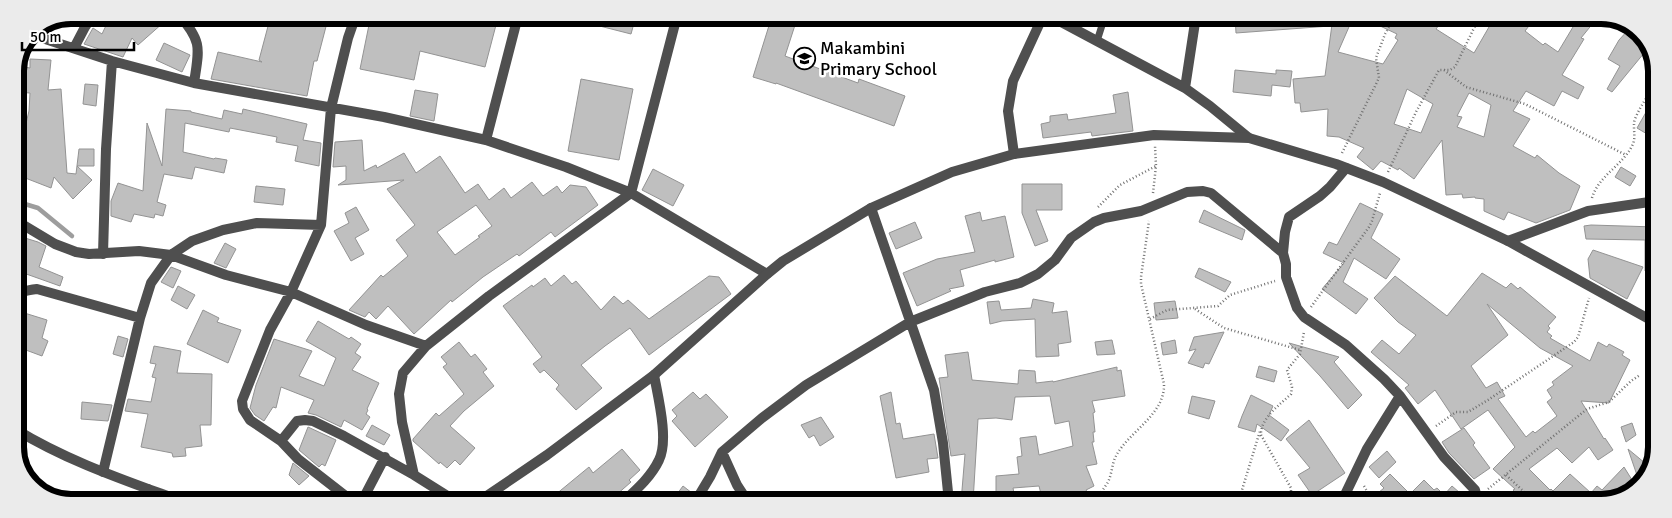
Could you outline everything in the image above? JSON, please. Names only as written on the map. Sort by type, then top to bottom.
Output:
[{"type":"street","points":[[74,48],[86,24]]},
{"type":"street","points":[[185,24],[197,40],[199,52],[194,83]]},
{"type":"street","points":[[343,494],[298,459],[281,441],[250,420],[243,409],[242,401],[270,330],[291,292],[321,225],[331,108],[353,24]]},
{"type":"street","points":[[486,140],[516,24]]},
{"type":"street","points":[[414,474],[402,422],[399,394],[403,373],[426,346],[489,296],[630,193],[674,24]]},
{"type":"street","points":[[1014,154],[1008,112],[1013,81],[1039,24]]},
{"type":"street","points":[[1065,24],[1184,88],[1210,106],[1249,138]]},
{"type":"street","points":[[1184,88],[1195,24]]},
{"type":"street","points":[[39,37],[112,61],[194,83],[384,117],[486,140],[566,167],[630,193],[767,274]]},
{"type":"street","points":[[103,254],[106,149],[112,61]]},
{"type":"street","points":[[490,494],[547,456],[654,375],[783,261],[871,208],[952,172],[1014,154],[1154,135],[1249,138],[1341,166],[1383,182],[1508,241],[1648,318]]},
{"type":"street","points":[[1341,166],[1330,187],[1289,217],[1283,253],[1286,264],[1286,277],[1293,302],[1305,318],[1346,344],[1384,379],[1400,396],[1444,457],[1475,490],[1475,494]]},
{"type":"street","points":[[700,494],[722,452],[762,418],[806,385],[910,322],[985,292],[1020,282],[1038,274],[1055,260],[1071,238],[1094,222],[1112,216],[1151,208],[1187,192],[1203,191],[1211,193],[1283,253]]},
{"type":"street","points":[[1508,241],[1588,211],[1648,202]]},
{"type":"street","points":[[871,208],[934,390],[944,443],[948,494]]},
{"type":"street","points":[[103,472],[140,318],[151,283],[171,255],[192,241],[223,230],[257,223],[321,225]]},
{"type":"street","points":[[24,225],[55,244],[76,252],[103,254],[139,251],[171,255],[226,275],[291,292],[366,325],[426,346]]},
{"type":"street","points":[[24,291],[37,289],[140,318]]},
{"type":"street","points":[[632,494],[643,484],[660,459],[664,432],[654,375]]},
{"type":"street","points":[[1345,494],[1381,425],[1400,396]]},
{"type":"street","points":[[281,441],[297,421],[313,421],[384,457],[445,494]]},
{"type":"street","points":[[24,434],[43,446],[103,472],[162,494]]},
{"type":"street","points":[[722,452],[743,494]]},
{"type":"street","points":[[366,494],[384,457]]},
{"type":"street","points":[[147,494],[148,489]]},
{"type":"lane","points":[[1097,41],[1102,24]]},
{"type":"path","points":[[1341,166],[1379,78],[1376,58],[1391,24]]},
{"type":"path","points":[[1241,494],[1264,421],[1291,394],[1292,387],[1287,370],[1301,351],[1305,318],[1372,221],[1383,182],[1416,112],[1439,70],[1454,68],[1476,24]]},
{"type":"path","points":[[1443,69],[1469,88],[1525,104],[1626,155]]},
{"type":"path","points":[[1588,211],[1595,188],[1633,145],[1635,137],[1634,122],[1648,95]]},
{"type":"path","points":[[1101,494],[1108,481],[1116,456],[1158,407],[1164,390],[1140,276],[1156,166],[1154,135]]},
{"type":"path","points":[[1094,212],[1120,186],[1156,166]]},
{"type":"path","points":[[1150,319],[1167,310],[1218,306],[1230,296],[1286,277]]},
{"type":"path","points":[[1426,433],[1456,412],[1468,412],[1488,400],[1574,342],[1578,337],[1592,287]]},
{"type":"path","points":[[1194,308],[1224,328],[1301,351]]},
{"type":"path","points":[[1483,494],[1587,408],[1609,402],[1631,381],[1648,371]]},
{"type":"path","points":[[1261,429],[1261,435],[1291,488],[1291,494]]},
{"type":"path","points":[[1355,472],[1368,494]]},
{"type":"path","points":[[1506,475],[1526,494]]},
{"type":"building","points":[[107,24],[162,24],[138,45],[132,38],[123,57],[84,44],[93,28],[102,34]]},
{"type":"building","points":[[269,24],[327,24],[317,61],[314,61],[307,96],[211,79],[218,52],[262,62],[259,60]]},
{"type":"building","points":[[369,24],[496,25],[485,67],[420,51],[414,80],[360,69]]},
{"type":"building","points":[[592,24],[634,24],[631,34]]},
{"type":"building","points":[[770,24],[795,24],[785,56],[858,83],[859,79],[905,96],[894,126],[776,83],[753,77]]},
{"type":"building","points":[[1235,24],[1330,24],[1330,26],[1236,33]]},
{"type":"building","points":[[1332,24],[1350,24],[1338,52],[1383,64],[1398,40],[1395,38],[1397,34],[1379,24],[1440,24],[1436,29],[1474,53],[1489,27],[1486,24],[1530,24],[1525,31],[1543,45],[1545,43],[1558,52],[1575,24],[1592,24],[1581,38],[1584,39],[1562,75],[1584,87],[1578,99],[1562,91],[1554,106],[1526,91],[1513,111],[1530,119],[1513,146],[1535,158],[1537,155],[1559,173],[1580,186],[1570,210],[1536,223],[1508,212],[1504,220],[1484,211],[1484,199],[1475,197],[1463,198],[1462,194],[1446,195],[1442,140],[1414,179],[1399,168],[1398,170],[1381,161],[1373,170],[1357,157],[1364,148],[1339,137],[1327,136],[1328,109],[1301,112],[1300,103],[1295,103],[1293,79],[1325,76]],"holes":[[[1407,89],[1433,104],[1421,133],[1394,124]],[[1469,93],[1491,105],[1484,137],[1457,127],[1462,117],[1457,116]]]},
{"type":"building","points":[[1627,32],[1637,40],[1645,52],[1612,92],[1607,89],[1620,66],[1608,59],[1619,40]]},
{"type":"building","points":[[164,43],[190,55],[182,72],[156,60]]},
{"type":"building","points":[[30,59],[51,60],[48,90],[61,89],[67,173],[76,174],[79,149],[94,149],[94,166],[77,166],[92,180],[73,199],[54,177],[51,188],[24,178],[24,132],[29,111],[30,93],[24,93],[24,71],[24,67],[30,68]]},
{"type":"building","points":[[1235,70],[1276,74],[1276,70],[1292,71],[1290,87],[1272,85],[1271,96],[1233,92]]},
{"type":"building","points":[[581,79],[633,89],[619,160],[568,151]]},
{"type":"building","points":[[85,84],[98,85],[96,106],[83,104]]},
{"type":"building","points":[[415,90],[438,94],[434,121],[410,116]]},
{"type":"building","points":[[1128,92],[1133,131],[1092,136],[1091,132],[1043,138],[1041,124],[1050,122],[1050,116],[1067,114],[1068,120],[1116,113],[1113,95]]},
{"type":"building","points":[[166,109],[191,111],[222,119],[224,110],[242,114],[243,109],[307,124],[303,140],[321,143],[319,166],[295,161],[298,146],[276,142],[277,137],[230,128],[229,132],[185,123],[183,152],[227,160],[224,173],[195,167],[192,179],[164,174],[157,202],[166,205],[163,216],[155,214],[154,218],[134,214],[131,222],[111,216],[111,201],[118,183],[143,191],[147,123],[162,166]]},
{"type":"building","points":[[1648,109],[1648,135],[1637,128]]},
{"type":"building","points":[[362,140],[364,171],[376,165],[377,168],[404,153],[416,173],[440,156],[465,193],[478,184],[489,200],[504,188],[511,198],[532,182],[543,196],[557,186],[562,193],[570,185],[586,187],[598,205],[555,237],[551,232],[519,256],[517,254],[483,277],[452,302],[451,300],[414,334],[388,306],[376,319],[369,312],[365,317],[349,310],[381,275],[383,277],[408,256],[396,240],[415,225],[387,189],[404,180],[338,185],[346,180],[346,166],[333,167],[335,142]],"holes":[[[476,205],[492,226],[455,255],[437,232]]]},
{"type":"building","points":[[1621,167],[1636,176],[1630,186],[1615,177]]},
{"type":"building","points":[[653,169],[684,185],[673,206],[642,190]]},
{"type":"building","points":[[1022,184],[1062,184],[1062,210],[1036,210],[1048,241],[1035,246],[1022,213]]},
{"type":"building","points":[[256,186],[285,189],[283,205],[254,202]]},
{"type":"building","points":[[1360,203],[1383,214],[1371,238],[1400,259],[1386,279],[1354,258],[1343,282],[1368,299],[1356,314],[1322,289],[1344,263],[1323,253],[1329,242],[1337,245]]},
{"type":"building","points":[[356,207],[369,230],[355,238],[364,254],[351,261],[334,231],[349,223],[345,213]]},
{"type":"building","points":[[1204,210],[1245,230],[1242,240],[1199,222]]},
{"type":"building","points":[[980,212],[982,221],[1005,216],[1014,257],[995,262],[995,260],[960,270],[964,286],[949,289],[951,291],[917,306],[903,273],[937,259],[975,252],[965,216]]},
{"type":"building","points":[[915,222],[922,238],[896,249],[889,233]]},
{"type":"building","points":[[1584,226],[1648,227],[1648,271],[1645,271],[1645,240],[1586,239]]},
{"type":"building","points":[[25,238],[46,246],[39,267],[63,277],[60,286],[24,273]]},
{"type":"building","points":[[225,243],[236,249],[226,268],[214,263]]},
{"type":"building","points":[[1593,250],[1643,267],[1627,299],[1590,278],[1588,259]]},
{"type":"building","points":[[171,267],[181,271],[173,288],[161,282]]},
{"type":"building","points":[[1199,268],[1231,282],[1225,292],[1195,277]]},
{"type":"building","points":[[1482,273],[1506,288],[1511,283],[1518,289],[1520,287],[1556,317],[1548,326],[1550,328],[1547,332],[1552,336],[1550,338],[1590,361],[1598,342],[1607,347],[1609,344],[1624,352],[1622,355],[1630,360],[1609,403],[1581,401],[1604,439],[1613,450],[1598,460],[1589,447],[1572,463],[1557,448],[1529,469],[1553,491],[1570,474],[1591,493],[1597,486],[1602,490],[1624,467],[1633,482],[1616,492],[1601,494],[1517,494],[1513,490],[1515,489],[1493,469],[1515,447],[1488,410],[1461,429],[1435,390],[1418,404],[1405,388],[1409,385],[1371,352],[1382,340],[1399,354],[1416,335],[1398,322],[1374,298],[1395,276],[1447,316]],"holes":[[[1487,304],[1540,348],[1573,366],[1552,382],[1554,385],[1547,390],[1552,398],[1547,402],[1557,416],[1535,433],[1533,431],[1526,437],[1498,399],[1505,396],[1497,382],[1486,388],[1471,366],[1508,335]]]},
{"type":"building","points":[[564,275],[572,284],[576,281],[601,310],[614,296],[623,304],[628,300],[649,319],[709,276],[719,277],[731,294],[649,355],[630,328],[605,346],[581,365],[602,388],[576,410],[556,389],[559,385],[544,370],[540,373],[533,364],[542,357],[503,306],[545,278],[551,286]]},
{"type":"building","points":[[178,286],[195,295],[187,309],[171,300]]},
{"type":"building","points":[[1033,299],[1054,303],[1052,313],[1067,311],[1071,342],[1058,344],[1059,356],[1036,357],[1035,319],[1002,321],[990,324],[987,302],[999,301],[1001,310],[1031,308]]},
{"type":"building","points":[[1175,301],[1178,318],[1156,320],[1154,303]]},
{"type":"building","points":[[203,310],[219,318],[217,322],[241,330],[228,363],[187,344]]},
{"type":"building","points":[[24,313],[47,320],[42,338],[48,341],[42,356],[24,349]]},
{"type":"building","points":[[318,321],[361,344],[355,353],[361,357],[352,370],[379,383],[367,409],[366,414],[370,417],[362,430],[344,420],[341,427],[308,413],[314,400],[281,387],[276,408],[273,407],[264,421],[255,415],[250,408],[256,385],[274,339],[312,351],[299,376],[324,386],[336,358],[306,341]]},
{"type":"building","points":[[1224,332],[1209,364],[1205,363],[1203,368],[1188,363],[1196,349],[1189,351],[1194,337]]},
{"type":"building","points":[[118,336],[128,339],[123,357],[113,354]]},
{"type":"building","points":[[1112,340],[1115,354],[1097,355],[1095,342]]},
{"type":"building","points":[[1175,340],[1177,353],[1163,355],[1161,343]]},
{"type":"building","points":[[459,342],[471,357],[475,354],[487,369],[483,372],[494,386],[464,411],[450,426],[475,448],[460,465],[455,460],[447,468],[440,462],[439,464],[413,439],[436,413],[439,416],[464,394],[443,367],[447,364],[441,357]]},
{"type":"building","points":[[1289,343],[1339,357],[1334,362],[1362,395],[1348,409]]},
{"type":"building","points":[[154,346],[181,351],[177,373],[212,374],[211,425],[200,425],[202,446],[185,448],[186,456],[173,457],[172,453],[141,447],[148,414],[125,411],[128,399],[151,402],[156,378],[152,377],[156,364],[150,363]]},
{"type":"building","points":[[968,352],[972,380],[1018,384],[1019,370],[1035,371],[1036,383],[1053,382],[1117,367],[1117,371],[1121,370],[1125,396],[1092,401],[1095,412],[1093,413],[1095,432],[1093,432],[1094,442],[1092,442],[1097,464],[1086,466],[1094,486],[1086,490],[1088,494],[1041,494],[1039,486],[1013,488],[1014,493],[996,494],[996,476],[1019,474],[1017,457],[1022,456],[1020,438],[1036,436],[1039,455],[1073,446],[1069,421],[1055,424],[1050,396],[1015,397],[1012,420],[996,418],[978,419],[973,494],[962,494],[965,454],[951,456],[939,378],[948,377],[945,355]]},
{"type":"building","points":[[1259,366],[1277,371],[1274,382],[1256,377]]},
{"type":"building","points":[[693,392],[700,399],[706,394],[728,417],[695,447],[672,421],[677,416],[672,410]]},
{"type":"building","points":[[891,392],[896,424],[900,423],[903,439],[934,434],[938,458],[927,459],[929,472],[896,478],[880,396]]},
{"type":"building","points":[[1251,395],[1273,406],[1269,415],[1289,430],[1281,441],[1257,424],[1255,432],[1238,427]]},
{"type":"building","points":[[1192,396],[1215,401],[1209,419],[1188,413]]},
{"type":"building","points":[[82,402],[112,405],[108,421],[81,419]]},
{"type":"building","points":[[821,417],[834,437],[820,446],[814,435],[809,438],[801,425]]},
{"type":"building","points":[[1309,420],[1345,473],[1311,494],[1298,475],[1310,468],[1286,439]]},
{"type":"building","points":[[1632,423],[1636,435],[1626,442],[1621,427]]},
{"type":"building","points":[[372,425],[390,435],[384,445],[366,436]]},
{"type":"building","points":[[308,427],[336,440],[325,466],[322,464],[319,467],[299,450]]},
{"type":"building","points":[[1464,428],[1475,443],[1473,445],[1490,468],[1474,479],[1449,453],[1442,442]]},
{"type":"building","points":[[622,449],[640,470],[629,480],[631,482],[617,494],[556,494],[589,467],[593,473]]},
{"type":"building","points":[[1628,449],[1645,463],[1638,477]]},
{"type":"building","points":[[1387,451],[1396,462],[1379,478],[1369,467]]},
{"type":"building","points":[[293,463],[309,476],[299,485],[289,475]]},
{"type":"building","points":[[1390,474],[1410,494],[1377,494],[1384,488],[1380,484]]},
{"type":"building","points":[[1424,480],[1434,490],[1437,488],[1443,494],[1410,494]]},
{"type":"building","points":[[683,486],[692,493],[692,494],[677,494]]},
{"type":"building","points":[[1452,486],[1461,494],[1445,494]]},
{"type":"waterway","points":[[24,204],[38,208],[72,236]]},
{"type":"place","name":"Makambini Primary School","points":[[804,58]]}]
